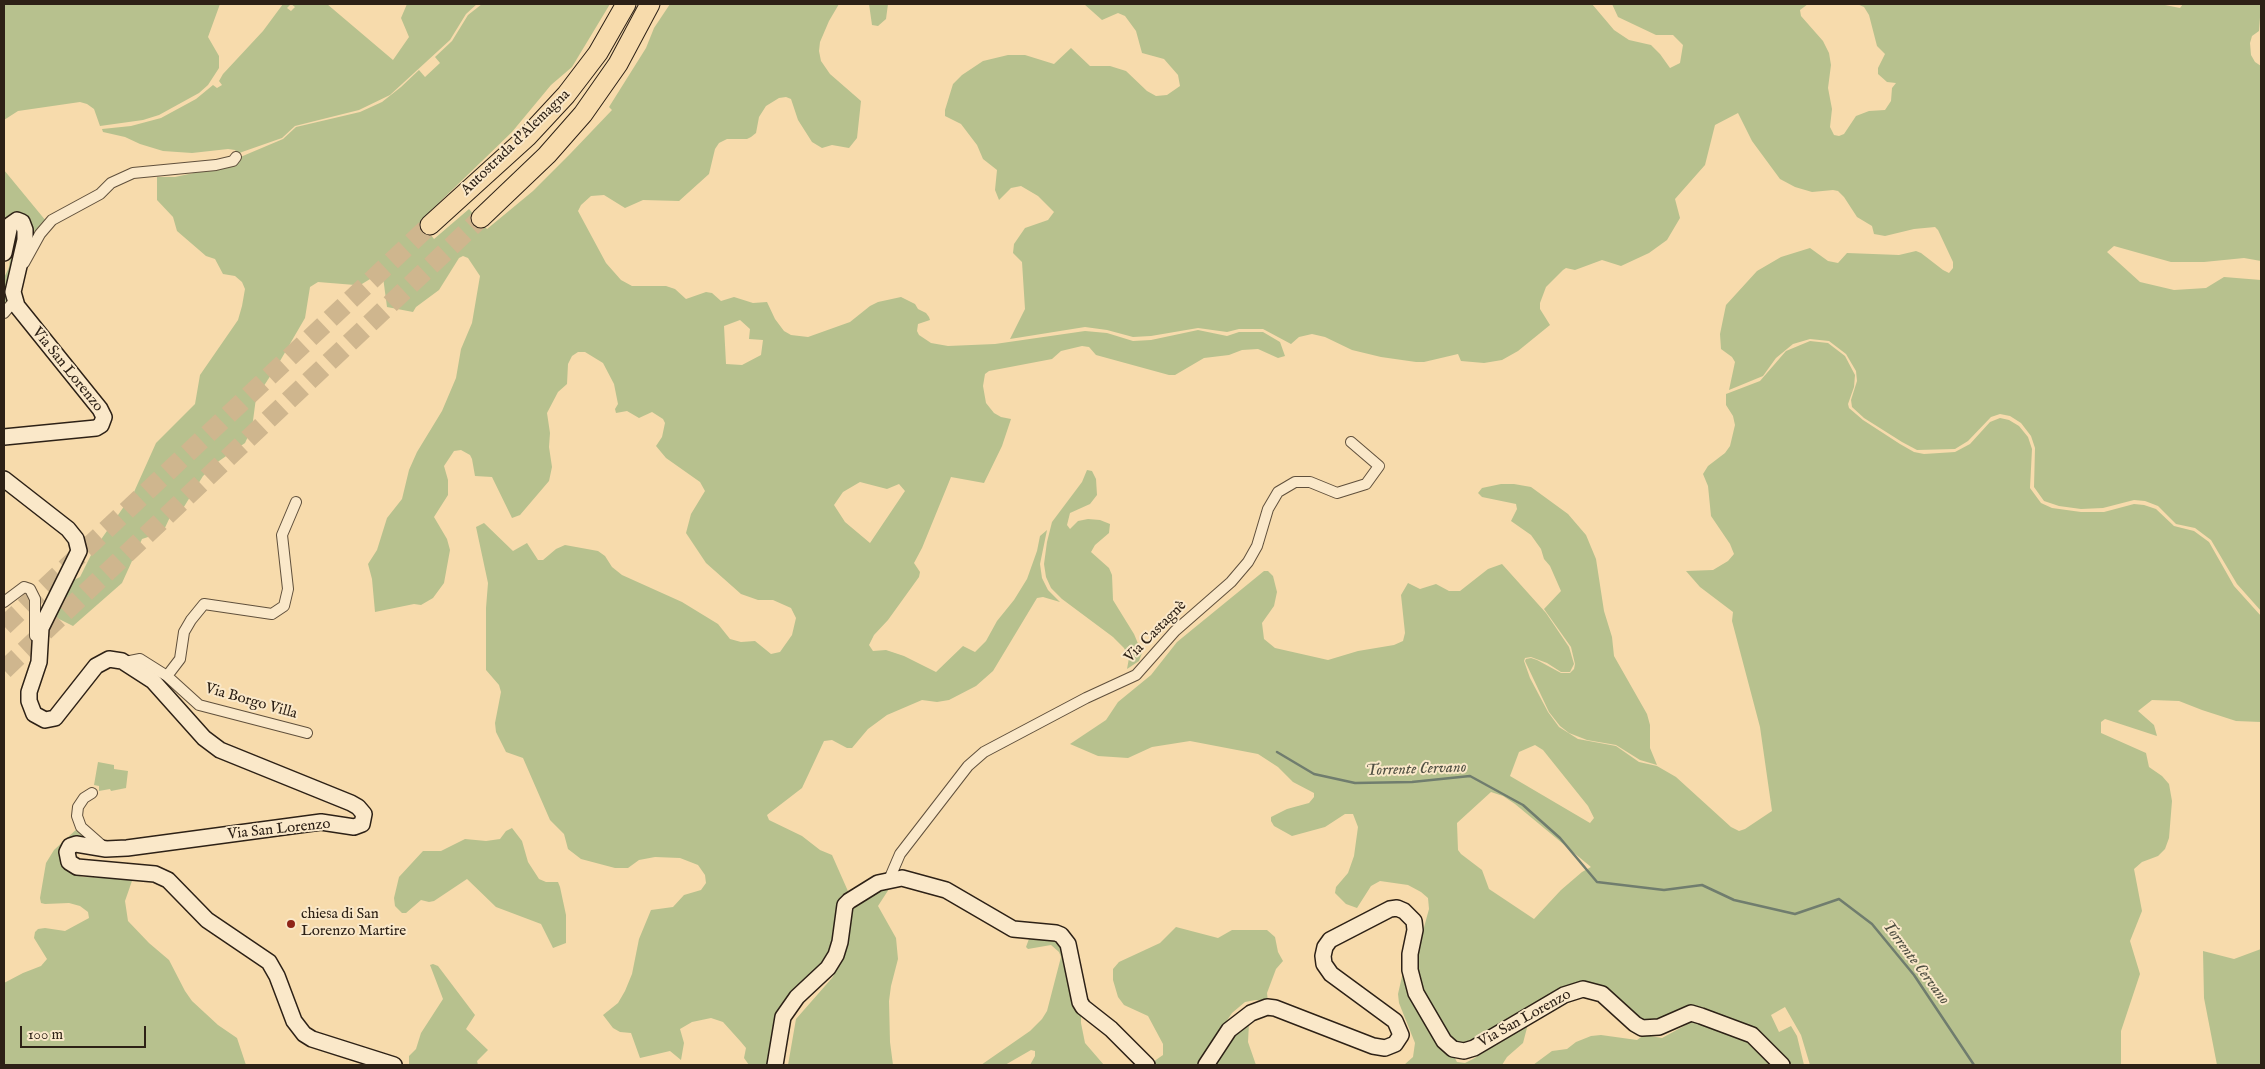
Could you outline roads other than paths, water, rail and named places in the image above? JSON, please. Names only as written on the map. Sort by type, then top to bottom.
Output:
[{"type":"highway","name":"Autostrada d'Alemagna","points":[[430,225],[521,142],[566,95],[598,53],[626,4]]},
{"type":"highway","name":"Autostrada d'Alemagna","points":[[481,218],[547,155],[582,114],[618,64],[650,4]]},
{"type":"street","points":[[19,269],[40,234],[52,220],[100,194],[111,183],[133,173],[216,165],[234,161],[236,157]]},
{"type":"street","points":[[4,253],[10,225],[17,220],[22,222],[25,230],[14,292],[15,300],[4,313]]},
{"type":"street","name":"Via San Lorenzo","points":[[4,438],[96,428],[104,420],[100,409],[22,314],[15,300]]},
{"type":"street","name":"Via Castagnè","points":[[892,879],[891,875],[900,854],[968,766],[984,752],[1086,698],[1136,675],[1175,632],[1231,582],[1255,551],[1268,509],[1278,492],[1295,482],[1310,482],[1338,493],[1366,484],[1379,466],[1352,442]]},
{"type":"street","points":[[4,479],[68,529],[78,544],[77,557],[44,621],[39,643],[39,662],[29,692],[29,701],[34,714],[45,720],[55,718],[89,672],[102,661],[115,659],[125,662]]},
{"type":"street","points":[[167,676],[180,660],[184,632],[204,604],[272,614],[284,606],[288,589],[282,535],[296,502]]},
{"type":"street","points":[[4,602],[24,588],[30,589],[35,599],[35,638],[39,643]]},
{"type":"street","name":"Via Borgo Villa","points":[[125,662],[140,659],[167,676],[199,705],[307,733]]},
{"type":"street","name":"Via San Lorenzo","points":[[125,662],[153,681],[204,738],[220,750],[351,803],[362,810],[364,820],[362,824],[354,827],[321,822],[127,848],[106,849],[76,844],[68,849],[67,857],[71,864],[77,868],[155,874],[168,880],[207,920],[269,962],[278,976],[294,1021],[304,1034],[312,1039],[394,1065]]},
{"type":"street","points":[[92,793],[84,798],[78,806],[77,816],[82,827],[106,849]]},
{"type":"street","points":[[775,1065],[784,1017],[798,997],[828,968],[836,955],[846,905],[849,900],[878,883],[892,879],[910,880],[940,887],[1013,929],[1061,935],[1068,944],[1080,1002],[1083,1007],[1111,1028],[1148,1065]]},
{"type":"street","name":"Via San Lorenzo","points":[[1206,1065],[1229,1030],[1255,1011],[1267,1007],[1275,1008],[1373,1046],[1385,1048],[1395,1044],[1401,1035],[1395,1021],[1331,974],[1324,964],[1323,956],[1325,947],[1330,940],[1394,908],[1404,911],[1414,921],[1415,930],[1410,954],[1411,978],[1416,993],[1444,1042],[1453,1049],[1464,1051],[1474,1048],[1564,995],[1583,990],[1602,994],[1642,1028],[1659,1027],[1687,1014],[1701,1016],[1752,1035],[1782,1065]]},
{"type":"waterway","name":"Torrente Cervano","points":[[1277,752],[1314,774],[1355,783],[1412,782],[1470,776],[1523,805],[1560,838],[1597,882],[1664,890],[1702,885],[1734,900],[1795,914],[1839,899],[1872,924],[1914,975],[1974,1065]]},
{"type":"tunnel","points":[[4,670],[481,218]]},
{"type":"tunnel","points":[[4,626],[430,225]]},
{"type":"place","name":"chiesa di San Lorenzo Martire","points":[[291,924]]}]
